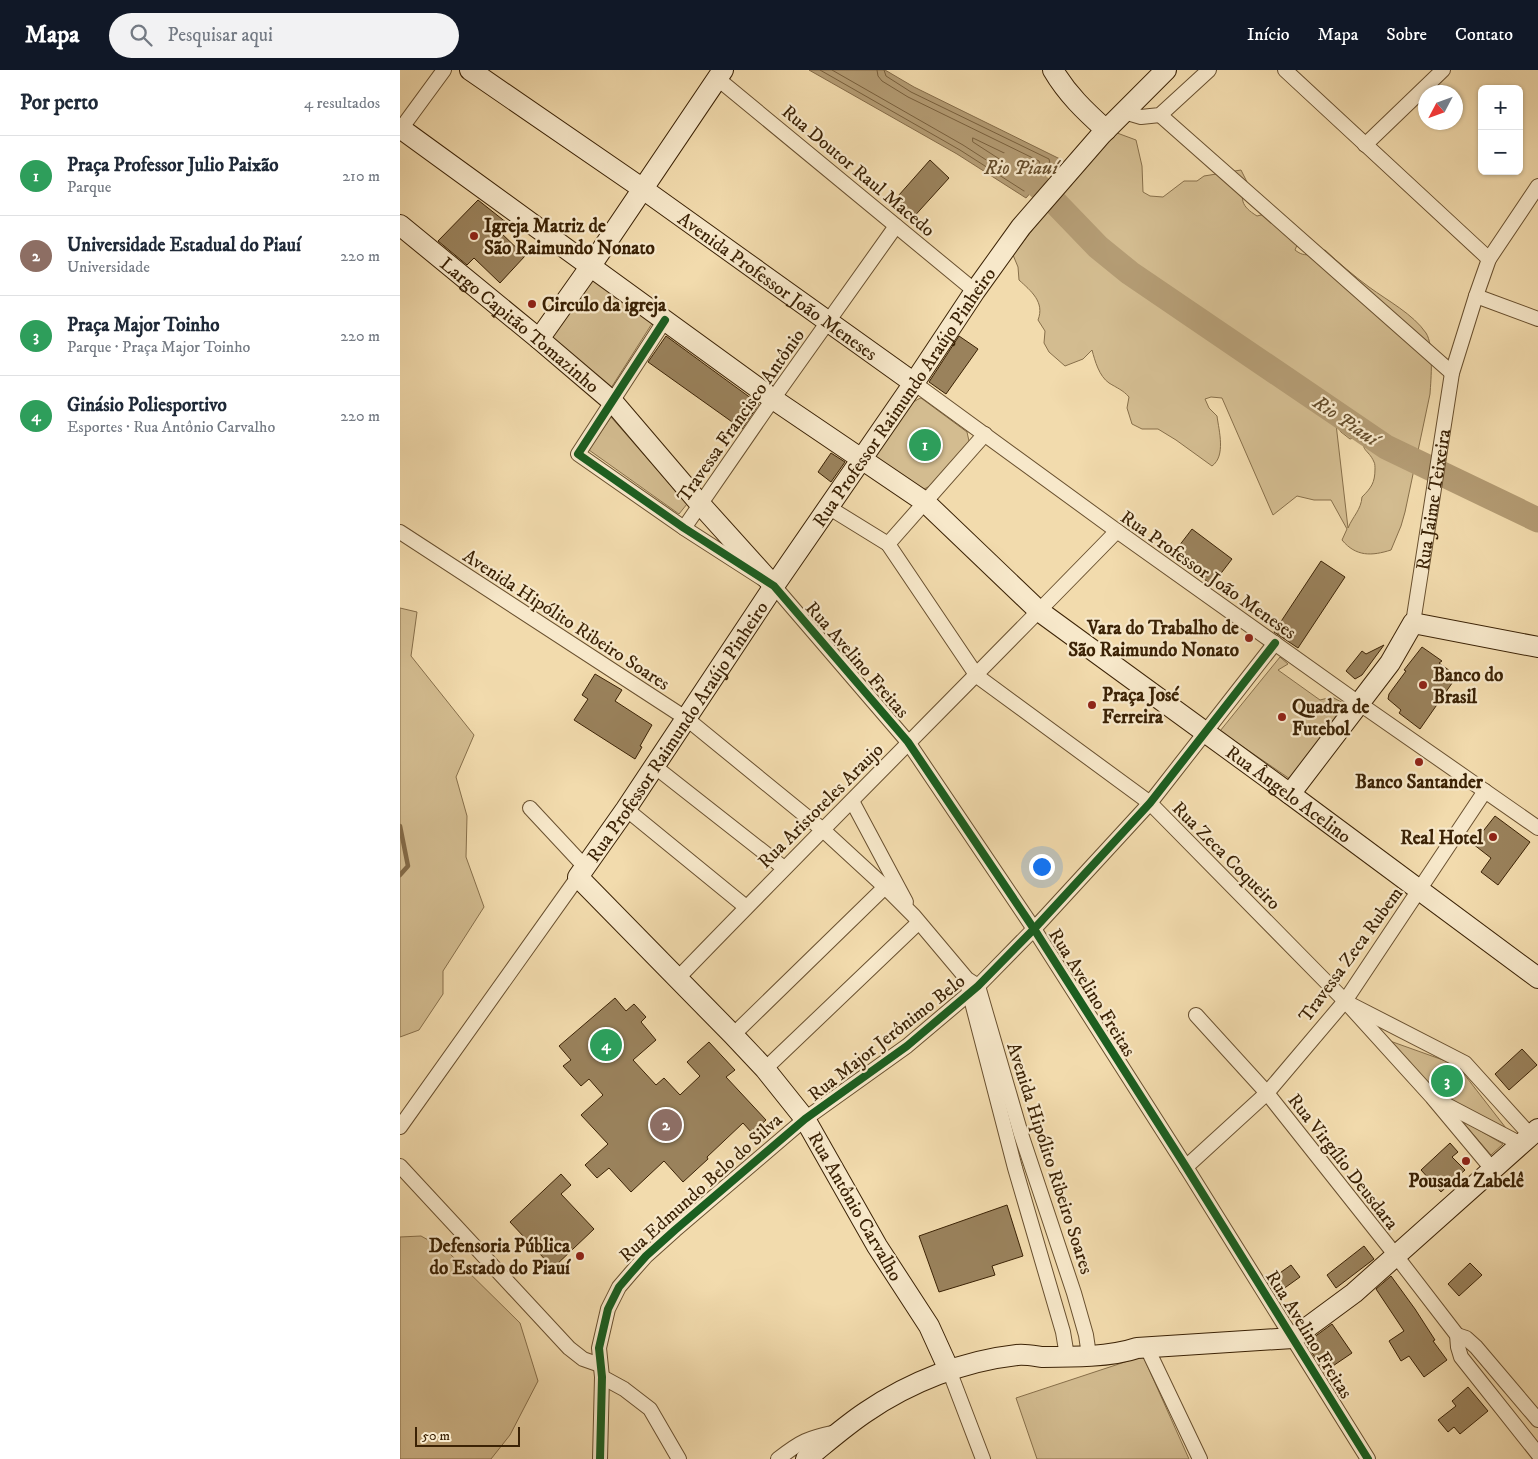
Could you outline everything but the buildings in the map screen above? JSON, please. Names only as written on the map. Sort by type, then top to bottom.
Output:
[{"type":"main road","name":"Avenida Professor João Meneses","points":[[470,70],[643,189],[914,383]]},
{"type":"main road","points":[[1053,70],[1062,86],[1080,107],[1100,136]]},
{"type":"main road","name":"Rua Professor Raimundo Araújo Pinheiro","points":[[581,872],[626,809],[774,586],[975,291],[1021,227],[1100,136],[1166,70]]},
{"type":"main road","points":[[539,339],[721,75]]},
{"type":"main road","name":"Rua Ângelo Acelino","points":[[400,129],[772,399],[925,502],[1039,611],[1538,978]]},
{"type":"main road","name":"Largo Capitão Tomazinho","points":[[400,226],[613,402],[701,505],[774,586]]},
{"type":"main road","points":[[1413,623],[1538,647]]},
{"type":"main road","name":"Rua Jaime Teixeira","points":[[1290,794],[1390,663],[1413,623]]},
{"type":"main road","name":"Rua Antônio Carvalho","points":[[581,872],[765,1069],[805,1119],[858,1216],[930,1326],[949,1370]]},
{"type":"main road","points":[[806,1459],[840,1431],[887,1398],[918,1382],[949,1370],[986,1360],[1019,1354],[1036,1347],[1088,1349],[1120,1345],[1142,1348],[1293,1338],[1335,1308],[1397,1256],[1493,1170],[1532,1139]]},
{"type":"street","points":[[400,129],[444,70]]},
{"type":"street","points":[[1124,112],[1141,117],[1160,115],[1210,70]]},
{"type":"street","points":[[1285,70],[1489,259]]},
{"type":"street","points":[[1365,145],[1443,70]]},
{"type":"street","name":"Rua Doutor Raul Macedo","points":[[721,75],[896,226],[975,291]]},
{"type":"street","points":[[1160,115],[1452,373]]},
{"type":"street","name":"Rua Jaime Teixeira","points":[[1413,623],[1452,373],[1489,259],[1538,186]]},
{"type":"street","name":"Travessa Francisco Antônio","points":[[684,528],[772,399],[896,226]]},
{"type":"street","points":[[1476,296],[1538,319]]},
{"type":"street","points":[[613,402],[665,320]]},
{"type":"street","name":"Rua Professor João Meneses","points":[[914,383],[1274,643],[1536,825]]},
{"type":"street","name":"Rua Avelino Freitas","points":[[613,402],[578,454],[684,528],[774,586],[908,742],[1034,929],[1186,1167],[1368,1459]]},
{"type":"street","points":[[828,507],[888,544],[985,434]]},
{"type":"street","name":"Rua Aristoteles Araujo","points":[[678,978],[908,742],[977,676],[1117,531]]},
{"type":"street","name":"Avenida Hipólito Ribeiro Soares","points":[[400,532],[686,719],[823,830],[886,887],[916,920],[971,987],[1074,1293],[1088,1349]]},
{"type":"street","name":"Rua Zeca Coqueiro","points":[[888,544],[977,676],[1150,803],[1345,1001],[1432,1097],[1493,1170]]},
{"type":"street","points":[[1150,803],[1274,643]]},
{"type":"street","points":[[654,766],[784,868]]},
{"type":"street","name":"Travessa Zeca Rubem","points":[[1186,1167],[1267,1093],[1345,1001],[1485,791]]},
{"type":"street","name":"Avenida Hipólito Ribeiro Soares","points":[[852,801],[916,920]]},
{"type":"street","name":"Rua Major Jerônimo Belo","points":[[805,1119],[907,1046],[1034,929],[1150,803]]},
{"type":"street","name":"Rua Antônio Carvalho","points":[[530,808],[581,872]]},
{"type":"street","points":[[626,809],[746,907]]},
{"type":"street","name":"Rua Professor Raimundo Araújo Pinheiro","points":[[400,1127],[581,872]]},
{"type":"street","points":[[733,1035],[886,887]]},
{"type":"street","points":[[765,1069],[916,920]]},
{"type":"street","name":"Avenida Hipólito Ribeiro Soares","points":[[971,987],[1014,1168],[1066,1349]]},
{"type":"street","points":[[1345,1001],[1465,1063],[1532,1139]]},
{"type":"street","name":"Rua Virgílio Deusdara","points":[[1196,1015],[1267,1093],[1397,1256],[1457,1335],[1461,1357],[1538,1454]]},
{"type":"street","points":[[1432,1097],[1532,1139]]},
{"type":"street","name":"Rua Edmundo Belo do Silva","points":[[600,1459],[601,1371],[598,1348],[606,1316],[620,1288],[646,1256],[805,1119]]},
{"type":"street","points":[[1014,1168],[1031,1164]]},
{"type":"street","points":[[400,1166],[569,1348],[650,1409],[679,1459]]},
{"type":"street","name":"Rua Virgílio Deusdara","points":[[1457,1335],[1466,1338],[1476,1347],[1538,1420]]},
{"type":"street","points":[[1142,1348],[1200,1459]]},
{"type":"street","name":"Rua Antônio Carvalho","points":[[949,1370],[983,1459]]},
{"type":"street","points":[[778,1459],[806,1440],[840,1431]]},
{"type":"shaded area","points":[[1109,130],[1136,140],[1142,166],[1143,192],[1150,196],[1163,197],[1184,181],[1197,181],[1204,176],[1241,170],[1247,182],[1242,198],[1248,209],[1257,216],[1265,214],[1284,225],[1293,224],[1302,233],[1295,250],[1306,255],[1325,250],[1369,287],[1400,308],[1421,326],[1429,338],[1431,362],[1430,394],[1405,512],[1391,550],[1365,554],[1347,546],[1342,540],[1347,529],[1331,500],[1314,500],[1297,496],[1273,515],[1222,398],[1211,397],[1205,399],[1209,408],[1217,416],[1220,436],[1219,456],[1212,466],[1158,429],[1142,429],[1132,424],[1127,408],[1129,397],[1106,380],[1098,368],[1092,350],[1083,359],[1065,366],[1049,352],[1044,343],[1045,331],[1038,320],[1040,308],[1038,302],[1036,297],[1019,280],[1018,267],[1013,255]],"holes":[[[1336,424],[1341,432],[1350,439],[1366,434],[1363,444],[1375,466],[1372,485],[1362,497],[1348,528]]]},
{"type":"shaded area","points":[[593,279],[653,322],[611,388],[551,338]]},
{"type":"shaded area","points":[[921,398],[967,432],[969,441],[966,447],[930,486],[922,490],[876,459],[890,432],[902,415],[908,407]]},
{"type":"shaded area","points":[[611,417],[687,504],[679,514],[589,450]]},
{"type":"shaded area","points":[[400,608],[417,612],[411,656],[474,735],[456,777],[467,816],[466,857],[484,907],[443,971],[443,994],[419,1030],[400,1037]]},
{"type":"shaded area","points":[[1280,657],[1288,664],[1278,670],[1320,700],[1332,697],[1345,704],[1290,779],[1220,731]]},
{"type":"shaded area","points":[[1390,1041],[1457,1065],[1509,1132],[1438,1097]]},
{"type":"shaded area","points":[[1460,1119],[1503,1144],[1491,1155]]},
{"type":"shaded area","points":[[421,1236],[446,1250],[520,1323],[538,1381],[510,1435],[491,1459],[400,1459],[400,1237]]},
{"type":"shaded area","points":[[1143,1356],[1189,1459],[1037,1459],[1016,1398]]},
{"type":"water","name":"Rio Piauí","points":[[809,70],[885,70],[914,87],[1060,159],[1026,198],[957,154]]},
{"type":"waterway","name":"Rio Piauí","points":[[1012,163],[1045,192],[1098,247],[1130,273],[1386,447],[1538,520]]},
{"type":"waterway","points":[[400,826],[408,866],[400,875]]},
{"type":"cycle path","points":[[665,320],[578,454],[684,528],[774,586],[908,742],[1034,929],[1186,1167],[1368,1459]]},
{"type":"cycle path","points":[[600,1459],[602,1377],[599,1348],[608,1309],[619,1287],[646,1256],[805,1119],[907,1046],[978,986],[1034,929],[1150,803],[1275,643]]},
{"type":"place","name":"Igreja Matriz de São Raimundo Nonato","points":[[474,236]]},
{"type":"place","name":"Circulo da igreja","points":[[532,304]]},
{"type":"place","name":"Praça Professor Julio Paixão","points":[[925,445]]},
{"type":"place","name":"Vara do Trabalho de São Raimundo Nonato","points":[[1249,638]]},
{"type":"place","name":"Banco do Brasil","points":[[1423,685]]},
{"type":"place","name":"Praça José Ferreira","points":[[1092,705]]},
{"type":"place","name":"Quadra de Futebol","points":[[1282,717]]},
{"type":"place","name":"Banco Santander","points":[[1419,762]]},
{"type":"place","name":"Real Hotel","points":[[1493,837]]},
{"type":"place","name":"Ginásio Poliesportivo","points":[[606,1045]]},
{"type":"place","name":"Praça Major Toinho","points":[[1447,1081]]},
{"type":"place","name":"Universidade Estadual do Piauí","points":[[666,1125]]},
{"type":"place","name":"Pousada Zabelê","points":[[1466,1161]]},
{"type":"place","name":"Defensoria Pública do Estado do Piauí","points":[[580,1256]]}]
